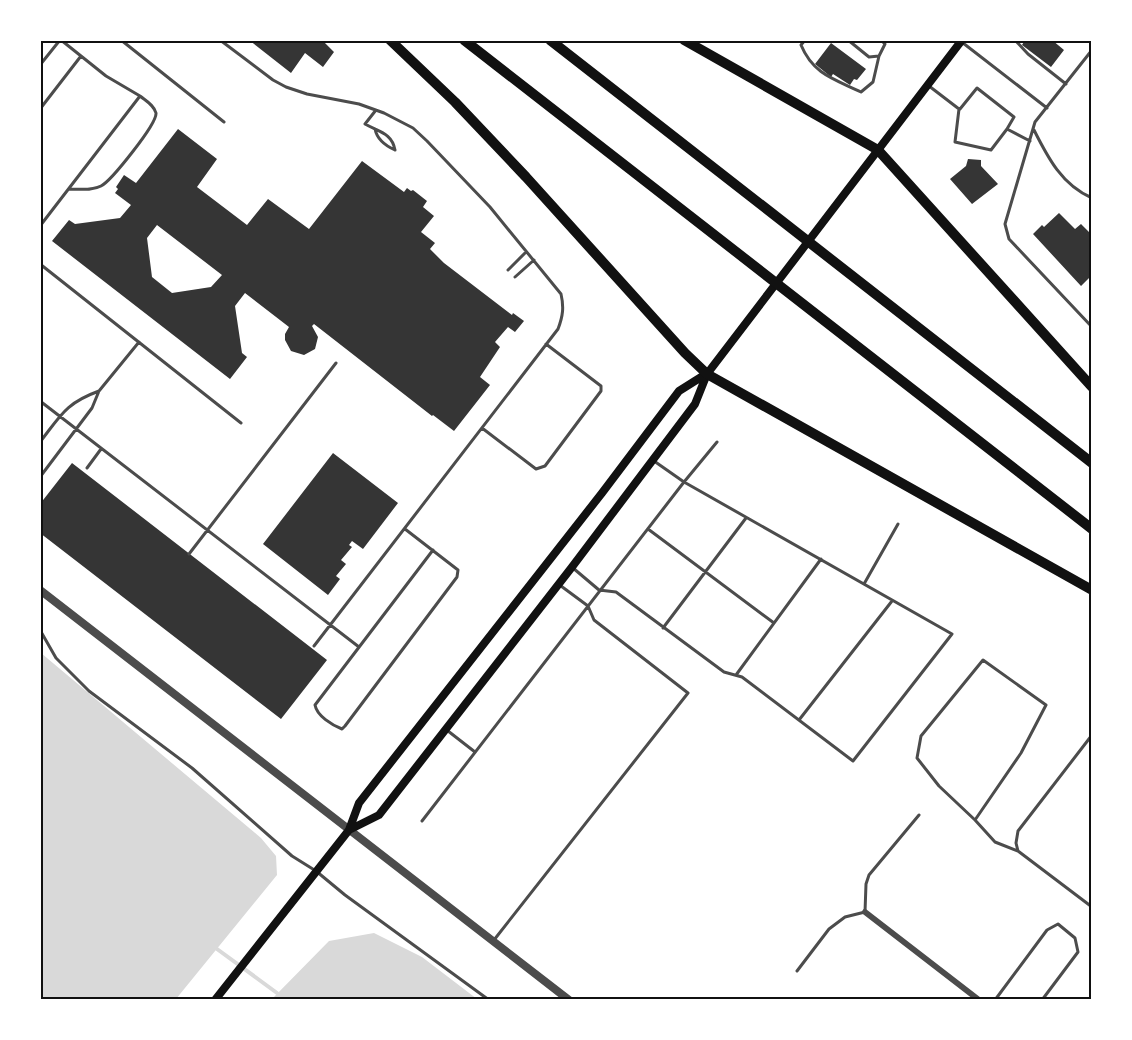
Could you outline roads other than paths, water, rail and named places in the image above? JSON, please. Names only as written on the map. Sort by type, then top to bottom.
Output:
[{"type":"highway","points":[[390,40],[455,102],[685,353],[707,374],[1092,590]]},
{"type":"highway","points":[[464,40],[800,304],[1092,529]]},
{"type":"highway","points":[[550,40],[1092,463]]},
{"type":"highway","points":[[684,40],[878,150],[1092,387]]},
{"type":"main road","points":[[349,830],[379,815],[572,567],[695,404],[707,374],[960,41]]},
{"type":"main road","points":[[215,999],[349,830],[359,803],[679,391],[707,374]]},
{"type":"street","points":[[40,590],[570,999]]},
{"type":"street","points":[[865,912],[979,999]]},
{"type":"lane","points":[[40,65],[60,40],[106,76],[140,96],[153,107],[156,114],[154,122],[125,162],[103,185],[95,189],[69,189]]},
{"type":"lane","points":[[121,40],[224,122]]},
{"type":"lane","points":[[219,40],[286,87],[307,94],[359,104],[413,128],[490,207],[561,294],[564,304],[563,317],[558,329],[314,646]]},
{"type":"lane","points":[[805,40],[801,45],[807,58],[817,70],[861,92],[873,82],[879,56],[885,44],[881,40]]},
{"type":"lane","points":[[848,40],[869,57],[879,56]]},
{"type":"lane","points":[[1015,40],[1028,54],[1066,84]]},
{"type":"lane","points":[[960,41],[1047,108]]},
{"type":"lane","points":[[1092,50],[1035,122],[1005,224],[1009,239],[1092,327]]},
{"type":"lane","points":[[40,109],[81,56]]},
{"type":"lane","points":[[928,84],[959,109]]},
{"type":"lane","points":[[977,88],[1014,117],[991,150],[955,142],[959,109],[977,88]]},
{"type":"lane","points":[[40,226],[140,96]]},
{"type":"lane","points":[[375,129],[376,135],[387,147],[395,150],[392,140],[383,132],[365,124],[376,110]]},
{"type":"lane","points":[[1007,129],[1030,141]]},
{"type":"lane","points":[[1033,129],[1052,165],[1068,183],[1092,198]]},
{"type":"lane","points":[[508,270],[527,252]]},
{"type":"lane","points":[[515,277],[534,260]]},
{"type":"lane","points":[[40,264],[241,423]]},
{"type":"lane","points":[[40,477],[92,408],[99,392],[138,342]]},
{"type":"lane","points":[[482,428],[536,469],[545,466],[601,391],[601,386],[546,344]]},
{"type":"lane","points":[[189,554],[336,363]]},
{"type":"lane","points":[[40,442],[60,416],[80,399],[99,392]]},
{"type":"lane","points":[[40,401],[359,647]]},
{"type":"lane","points":[[422,821],[599,590],[717,442]]},
{"type":"lane","points":[[87,468],[101,448]]},
{"type":"lane","points":[[572,567],[599,590],[616,592],[724,672],[742,677],[853,761],[952,633],[684,483],[652,459]]},
{"type":"lane","points":[[663,628],[746,518]]},
{"type":"lane","points":[[864,584],[898,524]]},
{"type":"lane","points":[[405,528],[433,550],[458,570],[457,576],[342,729],[318,713],[315,705],[433,550]]},
{"type":"lane","points":[[648,529],[774,623]]},
{"type":"lane","points":[[736,675],[821,560]]},
{"type":"lane","points":[[493,941],[688,693],[594,620],[588,606],[558,584]]},
{"type":"lane","points":[[799,720],[892,600]]},
{"type":"lane","points":[[40,630],[56,658],[89,691],[192,768],[292,856],[316,871],[345,895],[489,999]]},
{"type":"lane","points":[[975,820],[1021,753],[1046,705],[983,660],[921,736],[917,758],[939,786],[995,842],[1018,851],[1092,907]]},
{"type":"lane","points":[[445,729],[475,752]]},
{"type":"lane","points":[[1018,851],[1016,843],[1018,831],[1092,735]]},
{"type":"lane","points":[[797,971],[829,929],[845,917],[865,912],[866,884],[869,875],[919,815]]},
{"type":"lane","points":[[995,999],[1047,930],[1058,924],[1075,938],[1078,952],[1042,999]]},
{"type":"waterway","points":[[217,949],[277,993]]}]
